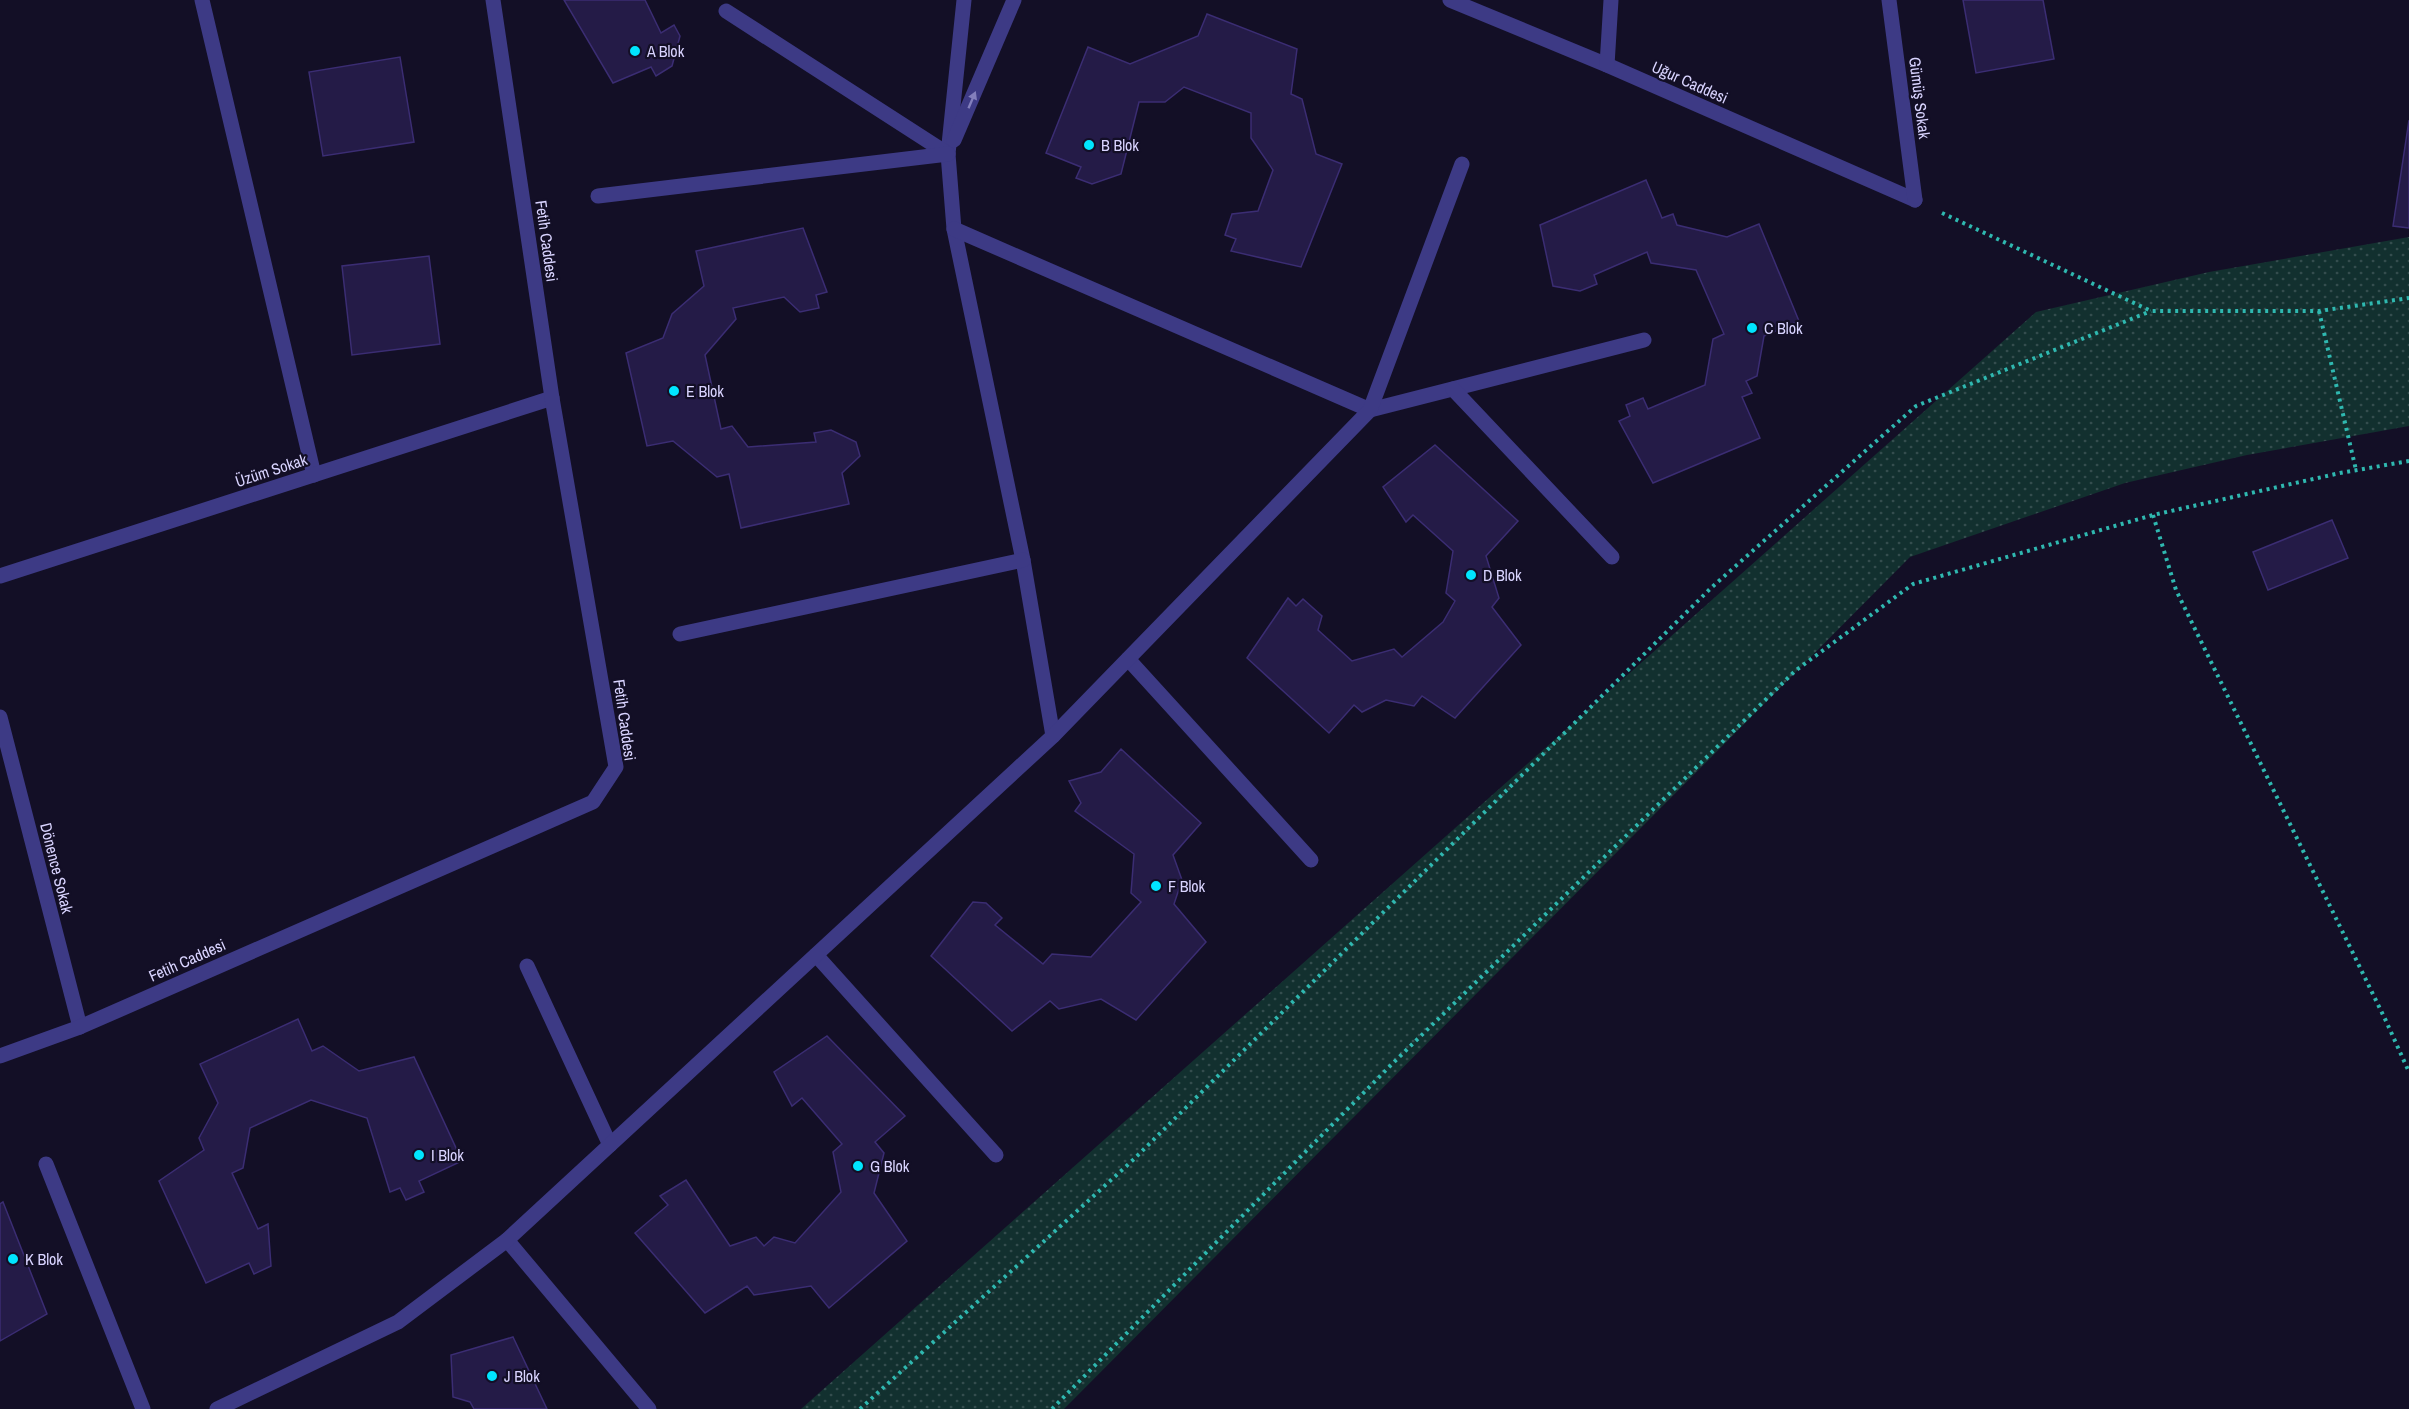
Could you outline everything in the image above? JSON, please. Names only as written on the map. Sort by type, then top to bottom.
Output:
[{"type":"street","points":[[202,0],[314,475]]},
{"type":"street","name":"Fetih Caddesi","points":[[0,1056],[80,1027],[593,802],[616,767],[552,399],[493,0]]},
{"type":"street","points":[[964,0],[948,154],[954,229],[1023,560],[1053,736]]},
{"type":"street","points":[[948,154],[1014,0]]},
{"type":"street","name":"Uğur Caddesi","points":[[1450,0],[1607,64],[1915,200]]},
{"type":"street","points":[[1607,64],[1611,0]]},
{"type":"street","name":"Gümüş Sokak","points":[[1889,0],[1915,200]]},
{"type":"street","points":[[726,11],[948,154]]},
{"type":"street","points":[[598,196],[948,154]]},
{"type":"street","points":[[217,1409],[398,1322],[507,1240],[1053,736],[1370,410],[1462,164]]},
{"type":"street","points":[[954,229],[1370,410],[1644,340]]},
{"type":"street","points":[[1453,389],[1612,557]]},
{"type":"street","name":"Üzüm Sokak","points":[[0,576],[552,399]]},
{"type":"street","points":[[680,634],[1023,560]]},
{"type":"street","points":[[1128,659],[1311,860]]},
{"type":"street","name":"Dönence Sokak","points":[[0,717],[80,1027]]},
{"type":"street","points":[[816,955],[996,1155]]},
{"type":"street","points":[[527,966],[610,1145]]},
{"type":"street","points":[[46,1164],[143,1409]]},
{"type":"street","points":[[507,1240],[649,1409]]},
{"type":"path","points":[[1915,200],[2151,311]]},
{"type":"path","points":[[860,1409],[1133,1160],[1712,587],[1916,406],[2151,311],[2319,311],[2409,298]]},
{"type":"path","points":[[2319,311],[2356,470]]},
{"type":"path","points":[[1052,1409],[1391,1065],[1795,671],[1913,584],[2153,515],[2356,470],[2409,461]]},
{"type":"path","points":[[2153,515],[2176,590],[2409,1072]]},
{"type":"green space","points":[[2409,237],[2409,426],[2247,455],[2125,483],[1910,557],[1064,1409],[801,1409],[2036,312],[2209,272]]},
{"type":"building","name":"A Blok","points":[[564,0],[645,0],[661,33],[674,25],[680,36],[672,66],[656,76],[651,67],[613,83]]},
{"type":"building","points":[[1963,0],[2043,0],[2054,59],[1976,73]]},
{"type":"building","name":"B Blok","points":[[1207,14],[1297,49],[1291,94],[1302,99],[1316,154],[1342,164],[1301,267],[1231,251],[1236,239],[1225,235],[1232,214],[1258,211],[1273,170],[1251,138],[1251,113],[1184,87],[1165,102],[1139,102],[1121,174],[1092,184],[1076,178],[1081,167],[1046,153],[1088,47],[1130,64],[1198,36]]},
{"type":"building","points":[[400,57],[414,142],[323,156],[309,72]]},
{"type":"building","points":[[2409,120],[2409,228],[2393,226]]},
{"type":"building","name":"C Blok","points":[[1646,180],[1662,218],[1673,214],[1677,225],[1727,237],[1759,224],[1799,321],[1764,336],[1757,376],[1746,381],[1752,393],[1742,397],[1760,438],[1653,483],[1619,421],[1630,416],[1626,405],[1643,398],[1648,409],[1705,385],[1713,339],[1724,334],[1696,270],[1651,263],[1647,252],[1594,275],[1597,284],[1580,291],[1553,286],[1540,225]]},
{"type":"building","name":"E Blok","points":[[803,228],[827,292],[816,295],[819,308],[800,312],[784,297],[733,308],[736,319],[705,355],[721,429],[732,426],[748,447],[816,442],[814,433],[831,430],[856,442],[860,456],[842,473],[849,504],[741,528],[729,474],[717,477],[673,441],[647,446],[626,353],[663,338],[672,314],[704,286],[696,251]]},
{"type":"building","points":[[429,256],[440,344],[352,355],[342,266]]},
{"type":"building","name":"D Blok","points":[[1435,445],[1518,521],[1486,556],[1499,598],[1492,607],[1521,645],[1455,718],[1422,696],[1414,706],[1386,700],[1362,712],[1354,705],[1329,733],[1247,658],[1288,598],[1296,606],[1303,599],[1322,616],[1318,630],[1352,661],[1394,649],[1402,657],[1443,622],[1455,601],[1446,593],[1453,551],[1413,515],[1406,522],[1383,487]]},
{"type":"building","points":[[2332,520],[2348,558],[2268,590],[2253,552]]},
{"type":"building","name":"F Blok","points":[[1121,749],[1201,823],[1173,855],[1182,880],[1174,904],[1206,942],[1136,1020],[1101,999],[1059,1009],[1050,1001],[1012,1031],[931,956],[973,902],[986,903],[1002,918],[995,925],[1043,964],[1052,954],[1091,957],[1141,902],[1131,893],[1134,854],[1075,811],[1081,803],[1069,781],[1101,772]]},
{"type":"building","name":"I Blok","points":[[298,1019],[312,1051],[323,1046],[359,1071],[414,1057],[462,1161],[419,1181],[424,1192],[406,1200],[400,1188],[390,1192],[367,1118],[311,1100],[250,1128],[243,1168],[232,1173],[258,1229],[268,1224],[271,1266],[254,1274],[249,1263],[206,1283],[159,1181],[204,1150],[199,1138],[218,1103],[200,1064]]},
{"type":"building","name":"G Blok","points":[[827,1036],[905,1116],[875,1142],[884,1153],[874,1193],[907,1241],[829,1308],[811,1286],[754,1295],[747,1286],[705,1313],[635,1233],[668,1205],[660,1196],[686,1180],[730,1246],[756,1237],[764,1246],[774,1237],[795,1243],[841,1192],[833,1152],[842,1144],[802,1098],[792,1106],[774,1072]]},
{"type":"building","name":"K Blok","points":[[3,1202],[47,1314],[0,1341],[0,1204]]},
{"type":"building","name":"J Blok","points":[[513,1337],[547,1409],[474,1409],[470,1402],[453,1397],[451,1355]]},
{"type":"place","name":"A Blok","points":[[635,51]]},
{"type":"place","name":"B Blok","points":[[1089,145]]},
{"type":"place","name":"C Blok","points":[[1752,328]]},
{"type":"place","name":"E Blok","points":[[674,391]]},
{"type":"place","name":"D Blok","points":[[1471,575]]},
{"type":"place","name":"F Blok","points":[[1156,886]]},
{"type":"place","name":"I Blok","points":[[419,1155]]},
{"type":"place","name":"G Blok","points":[[858,1166]]},
{"type":"place","name":"K Blok","points":[[13,1259]]},
{"type":"place","name":"J Blok","points":[[492,1376]]}]
